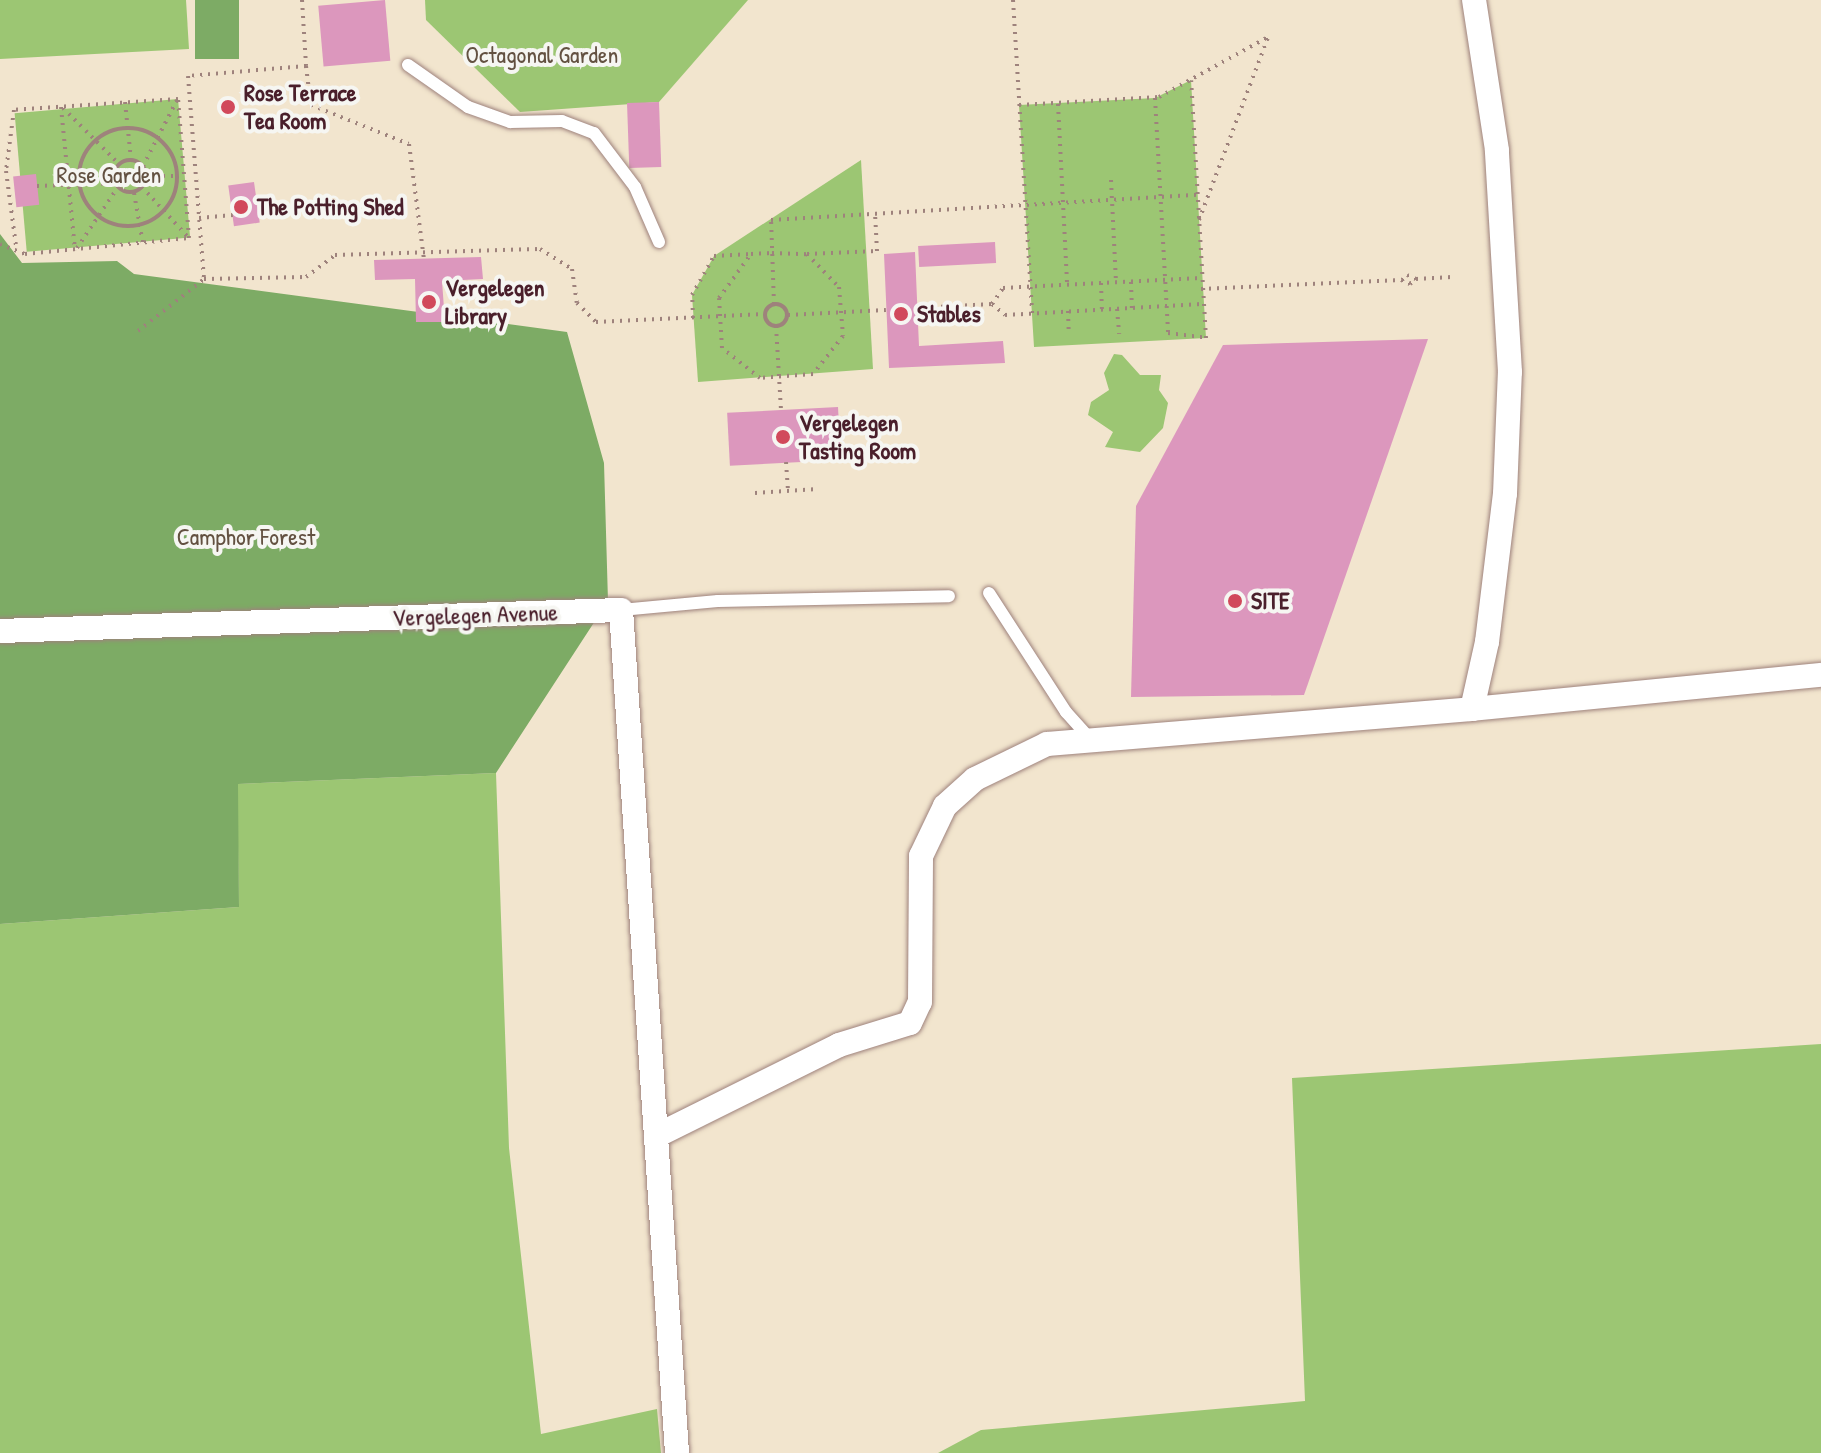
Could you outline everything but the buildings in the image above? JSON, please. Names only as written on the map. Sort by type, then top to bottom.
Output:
[{"type":"street","points":[[1472,709],[1487,642],[1505,494],[1510,372],[1497,150],[1474,0]]},
{"type":"street","points":[[621,610],[677,1453]]},
{"type":"street","name":"Vergelegen Avenue","points":[[0,631],[621,610]]},
{"type":"street","points":[[656,1136],[839,1045],[910,1023],[920,1002],[921,856],[935,821],[975,779],[1047,744],[1472,709],[1821,675]]},
{"type":"lane","points":[[408,65],[468,107],[510,122],[562,121],[594,133],[635,187],[659,242]]},
{"type":"lane","points":[[989,593],[1066,712],[1090,739]]},
{"type":"lane","name":"Vergelegen Avenue","points":[[621,610],[718,601],[949,596]]},
{"type":"path","points":[[302,0],[311,105],[409,144],[423,255]]},
{"type":"path","points":[[1013,0],[1032,313]]},
{"type":"path","points":[[1019,105],[1155,98],[1268,37],[1198,222]]},
{"type":"path","points":[[204,279],[188,76],[306,66]]},
{"type":"path","points":[[1155,98],[1170,337],[1206,338],[1191,80]]},
{"type":"path","points":[[16,246],[12,194],[6,171],[14,110],[178,99]]},
{"type":"path","points":[[143,166],[178,99]]},
{"type":"path","points":[[178,99],[189,238]]},
{"type":"path","points":[[125,102],[131,159]]},
{"type":"path","points":[[1058,104],[1067,284]]},
{"type":"path","points":[[61,107],[119,164]]},
{"type":"path","points":[[61,107],[75,250]]},
{"type":"path","points":[[127,129],[157,139],[173,157],[177,176],[165,211],[141,225],[113,224],[99,217],[80,185],[83,158],[95,139],[127,129]]},
{"type":"path","points":[[119,164],[131,159]]},
{"type":"path","points":[[131,159],[143,166],[147,176],[142,187],[134,193]]},
{"type":"path","points":[[75,250],[99,217],[116,185],[119,164]]},
{"type":"path","points":[[147,176],[195,175]]},
{"type":"path","points":[[1111,180],[1116,282]]},
{"type":"path","points":[[37,186],[116,185],[134,193]]},
{"type":"path","points":[[142,187],[189,238]]},
{"type":"path","points":[[134,193],[143,244]]},
{"type":"path","points":[[138,331],[204,279],[306,277],[335,255],[423,255],[540,249],[572,269],[577,303],[596,322],[765,314],[774,304],[771,220],[1197,195]]},
{"type":"path","points":[[693,318],[692,295],[714,256],[877,251],[875,213]]},
{"type":"path","points":[[199,218],[233,215]]},
{"type":"path","points":[[0,244],[16,246],[25,254],[189,238]]},
{"type":"path","points":[[751,254],[719,298],[722,348],[760,378],[813,374],[843,336],[839,287],[807,254]]},
{"type":"path","points":[[992,304],[1003,288],[1201,277]]},
{"type":"path","points":[[1201,289],[1401,280],[1410,284],[1416,279],[1452,277]]},
{"type":"path","points":[[1131,281],[1132,308]]},
{"type":"path","points":[[1101,283],[1102,309]]},
{"type":"path","points":[[774,304],[784,307],[788,315]]},
{"type":"path","points":[[917,308],[992,304],[1005,315],[1202,304]]},
{"type":"path","points":[[1117,309],[1119,334]]},
{"type":"path","points":[[776,326],[788,315],[886,310]]},
{"type":"path","points":[[1068,311],[1069,335]]},
{"type":"path","points":[[765,314],[776,326],[781,410]]},
{"type":"path","points":[[786,462],[788,491]]},
{"type":"path","points":[[755,493],[818,489]]},
{"type":"green space","points":[[0,0],[186,0],[189,49],[0,59]]},
{"type":"green space","points":[[195,0],[239,0],[239,59],[195,59]]},
{"type":"green space","name":"Octagonal Garden","points":[[425,0],[748,0],[659,102],[520,112],[426,20]]},
{"type":"green space","points":[[1191,80],[1206,338],[1034,347],[1019,105],[1155,98]]},
{"type":"green space","name":"Rose Garden","points":[[178,99],[190,237],[27,252],[15,113]]},
{"type":"green space","points":[[861,160],[873,369],[698,382],[692,295],[714,256]]},
{"type":"green space","name":"Camphor Forest","points":[[0,234],[22,263],[117,261],[134,274],[567,332],[604,463],[608,601],[496,773],[238,784],[239,907],[0,924]]},
{"type":"green space","points":[[1114,354],[1122,355],[1140,375],[1161,375],[1159,390],[1168,403],[1163,428],[1140,452],[1105,447],[1113,432],[1088,415],[1091,402],[1109,390],[1104,373]]},
{"type":"green space","points":[[496,773],[509,1148],[541,1434],[657,1409],[661,1453],[0,1453],[0,924],[239,907],[237,784]]},
{"type":"green space","points":[[1821,1044],[1821,1453],[938,1453],[981,1430],[1305,1401],[1292,1078]]},
{"type":"place","name":"Rose Terrace Tea Room","points":[[228,107]]},
{"type":"place","name":"The Potting Shed","points":[[241,207]]},
{"type":"place","name":"Vergelegen Library","points":[[429,302]]},
{"type":"place","name":"Stables","points":[[901,314]]},
{"type":"place","name":"Vergelegen Tasting Room","points":[[783,437]]},
{"type":"place","name":"SITE","points":[[1235,601]]}]
